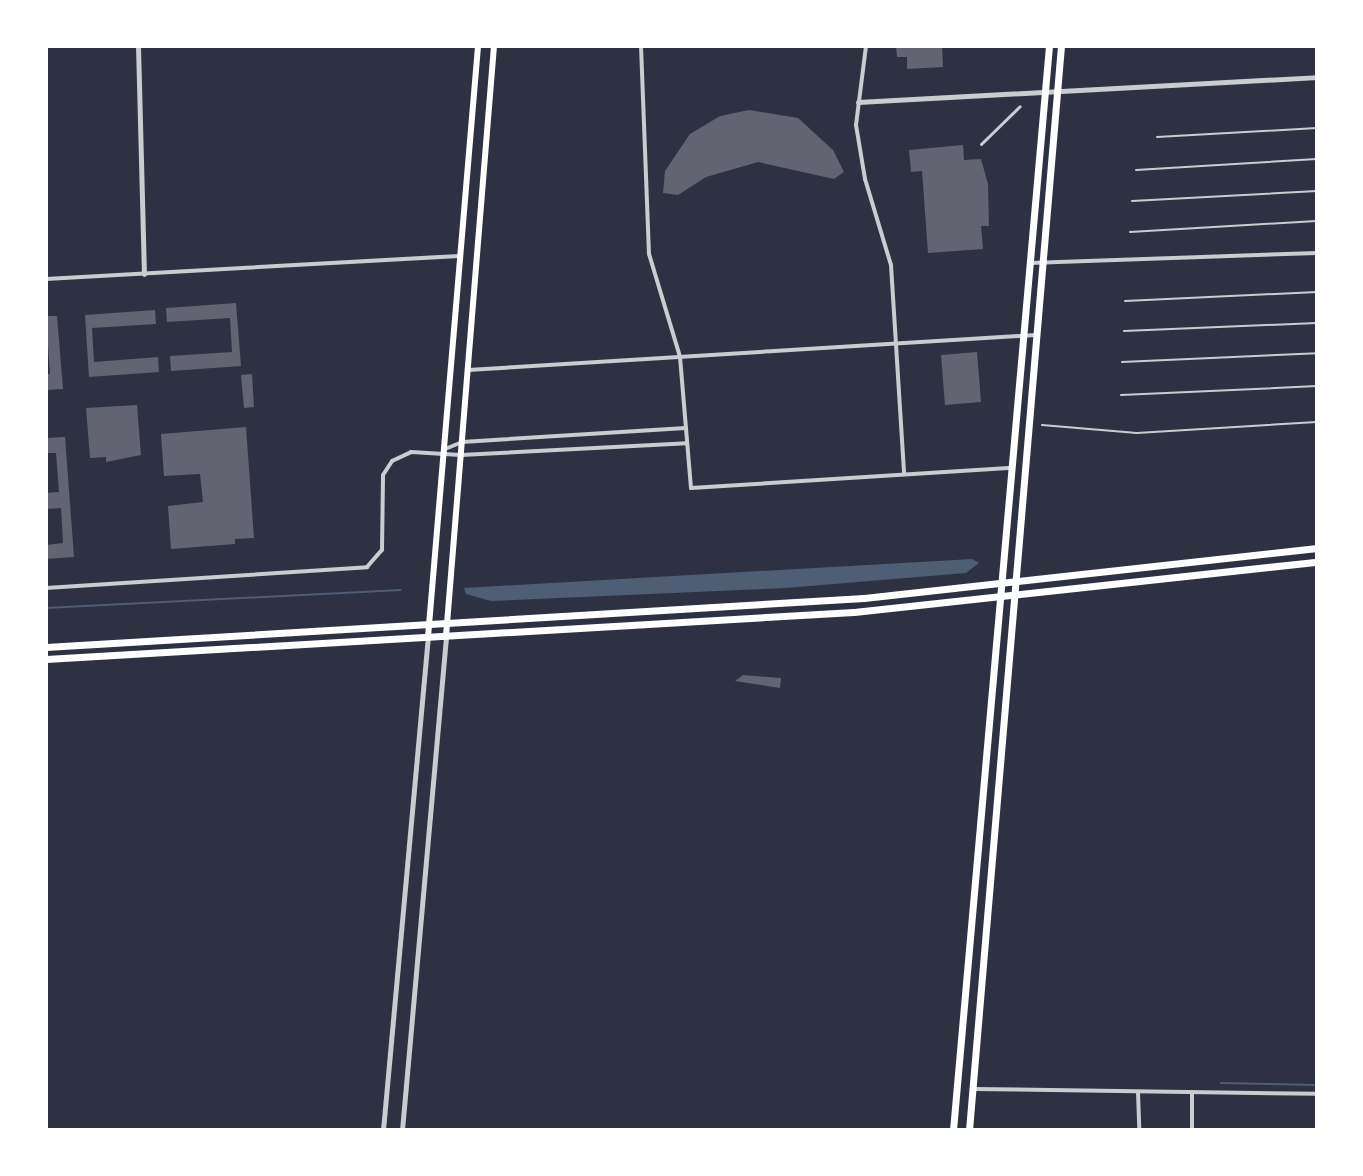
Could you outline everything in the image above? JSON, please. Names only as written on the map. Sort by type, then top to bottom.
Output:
[{"type":"main road","points":[[428,637],[478,46]]},
{"type":"main road","points":[[446,636],[494,46]]},
{"type":"main road","points":[[953,1130],[1049,46]]},
{"type":"main road","points":[[969,1130],[1039,336],[1061,46]]},
{"type":"main road","points":[[46,647],[429,621],[864,598],[1317,548]]},
{"type":"main road","points":[[46,659],[854,612],[1317,562]]},
{"type":"street","points":[[138,46],[144,274]]},
{"type":"street","points":[[641,46],[649,254],[680,357],[691,488],[1014,468]]},
{"type":"street","points":[[866,46],[858,102],[859,151],[891,265],[904,474]]},
{"type":"street","points":[[858,102],[1317,77]]},
{"type":"street","points":[[981,144],[1020,106]]},
{"type":"street","points":[[1030,263],[1317,253]]},
{"type":"street","points":[[46,279],[460,256]]},
{"type":"street","points":[[468,370],[1039,336]]},
{"type":"street","points":[[46,588],[367,567],[382,550],[387,467],[401,455],[443,450],[462,442],[687,428]]},
{"type":"street","points":[[443,450],[461,455],[687,443]]},
{"type":"street","points":[[402,1130],[446,636]]},
{"type":"street","points":[[383,1130],[428,637]]},
{"type":"street","points":[[972,1089],[1317,1094]]},
{"type":"street","points":[[1138,1092],[1139,1130]]},
{"type":"street","points":[[1192,1093],[1192,1130]]},
{"type":"lane","points":[[1157,137],[1317,128]]},
{"type":"lane","points":[[1136,170],[1317,159]]},
{"type":"lane","points":[[1132,201],[1317,191]]},
{"type":"lane","points":[[1130,232],[1317,221]]},
{"type":"lane","points":[[1125,301],[1317,292]]},
{"type":"lane","points":[[1124,331],[1317,323]]},
{"type":"lane","points":[[1122,362],[1317,353]]},
{"type":"lane","points":[[1121,395],[1317,386]]},
{"type":"lane","points":[[1042,425],[1137,433],[1317,422]]},
{"type":"water","points":[[972,559],[979,563],[966,573],[786,588],[491,601],[466,594],[464,588]]},
{"type":"building","points":[[896,46],[942,46],[943,67],[907,69],[907,57],[897,57]]},
{"type":"building","points":[[749,110],[798,118],[833,150],[844,172],[834,179],[758,162],[706,177],[678,195],[663,193],[665,171],[690,134],[720,116]]},
{"type":"building","points":[[963,145],[964,160],[981,159],[988,184],[989,226],[981,226],[983,249],[928,253],[922,171],[911,172],[909,150]]},
{"type":"building","points":[[236,303],[241,366],[171,371],[170,356],[232,352],[230,318],[167,322],[166,308]]},
{"type":"building","points":[[155,310],[156,324],[92,328],[94,362],[158,357],[159,372],[89,377],[85,315]]},
{"type":"building","points":[[46,316],[57,316],[63,389],[46,390],[46,374],[50,374]]},
{"type":"building","points":[[977,352],[981,402],[945,405],[941,355]]},
{"type":"building","points":[[252,374],[254,407],[244,408],[241,375]]},
{"type":"building","points":[[137,405],[141,455],[106,462],[106,457],[90,458],[86,408]]},
{"type":"building","points":[[246,427],[254,538],[235,539],[235,544],[171,549],[168,506],[203,502],[200,474],[164,476],[161,434]]},
{"type":"building","points":[[65,437],[74,557],[46,559],[46,545],[63,543],[61,508],[46,509],[46,493],[59,492],[56,453],[46,453],[46,438]]},
{"type":"building","points":[[743,675],[781,678],[780,688],[735,681]]},
{"type":"waterway","points":[[46,608],[401,590]]},
{"type":"waterway","points":[[1221,1083],[1317,1085]]}]
